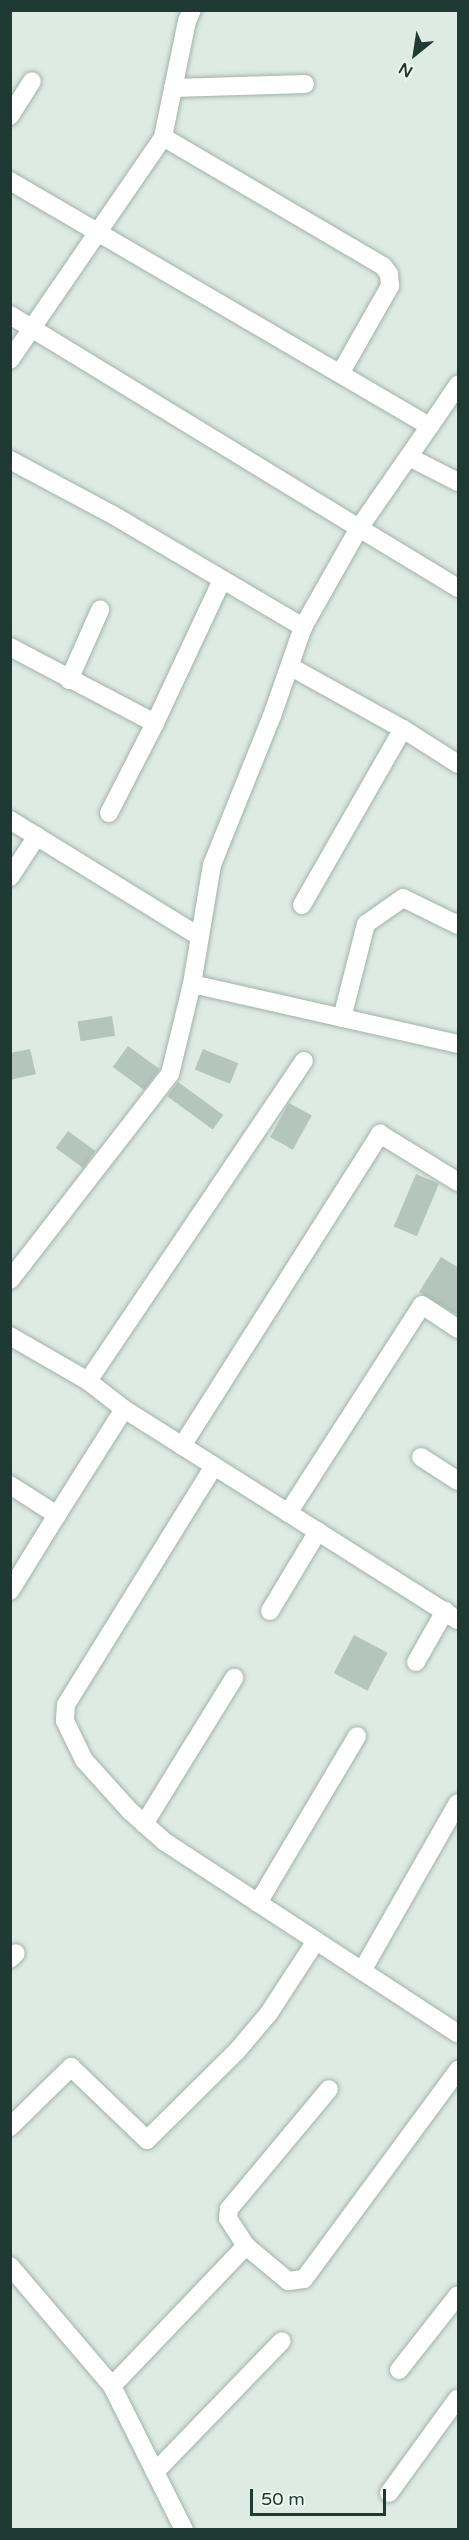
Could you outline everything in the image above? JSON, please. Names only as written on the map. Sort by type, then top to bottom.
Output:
[{"type":"street","points":[[10,360],[163,137],[187,21],[192,10]]},
{"type":"street","points":[[10,116],[32,81]]},
{"type":"street","points":[[173,88],[305,84]]},
{"type":"street","points":[[163,137],[383,266],[389,274],[390,286],[340,374]]},
{"type":"street","points":[[10,182],[430,426]]},
{"type":"street","points":[[10,315],[459,588]]},
{"type":"street","points":[[10,1280],[170,1074],[192,984],[212,865],[291,667],[303,627],[358,528],[459,385]]},
{"type":"street","points":[[409,457],[459,482]]},
{"type":"street","points":[[10,460],[303,627]]},
{"type":"street","points":[[109,813],[155,723],[222,580]]},
{"type":"street","points":[[69,680],[100,610]]},
{"type":"street","points":[[11,648],[155,723]]},
{"type":"street","points":[[291,667],[403,729],[459,764]]},
{"type":"street","points":[[302,905],[403,729]]},
{"type":"street","points":[[10,820],[200,937]]},
{"type":"street","points":[[10,877],[37,836]]},
{"type":"street","points":[[342,1018],[366,924],[403,898],[459,925]]},
{"type":"street","points":[[192,984],[459,1044]]},
{"type":"street","points":[[88,1380],[304,1061]]},
{"type":"street","points":[[182,1446],[380,1134],[459,1182]]},
{"type":"street","points":[[288,1512],[422,1305],[459,1329]]},
{"type":"street","points":[[10,1336],[88,1380],[124,1409],[452,1615],[416,1662]]},
{"type":"street","points":[[10,1591],[124,1409]]},
{"type":"street","points":[[421,1457],[459,1481]]},
{"type":"street","points":[[214,1466],[66,1705],[65,1721],[84,1760],[144,1824],[165,1842],[459,2034]]},
{"type":"street","points":[[10,1485],[57,1515]]},
{"type":"street","points":[[270,1611],[318,1531]]},
{"type":"street","points":[[144,1824],[234,1678]]},
{"type":"street","points":[[258,1903],[357,1736]]},
{"type":"street","points":[[362,1971],[459,1803]]},
{"type":"street","points":[[10,2127],[71,2067],[147,2140],[237,2051],[269,2013],[316,1941]]},
{"type":"street","points":[[329,2089],[229,2209],[228,2218],[246,2246],[288,2281],[304,2279],[459,2070]]},
{"type":"street","points":[[112,2386],[246,2246]]},
{"type":"street","points":[[10,2266],[112,2386],[184,2529]]},
{"type":"street","points":[[399,2370],[459,2295]]},
{"type":"street","points":[[155,2472],[282,2341]]},
{"type":"street","points":[[389,2493],[459,2398]]},
{"type":"building","points":[[112,1016],[115,1036],[81,1041],[77,1021]]},
{"type":"building","points":[[128,1046],[160,1069],[144,1090],[113,1067]]},
{"type":"building","points":[[30,1049],[36,1074],[10,1080],[10,1053]]},
{"type":"building","points":[[203,1049],[238,1063],[230,1084],[195,1069]]},
{"type":"building","points":[[178,1082],[223,1115],[213,1129],[167,1097]]},
{"type":"building","points":[[289,1103],[312,1116],[293,1150],[270,1137]]},
{"type":"building","points":[[68,1131],[96,1151],[83,1168],[56,1148]]},
{"type":"building","points":[[416,1174],[439,1184],[417,1236],[394,1226]]},
{"type":"building","points":[[441,1257],[459,1268],[459,1316],[419,1292]]},
{"type":"building","points":[[354,1635],[388,1653],[367,1691],[334,1673]]}]
